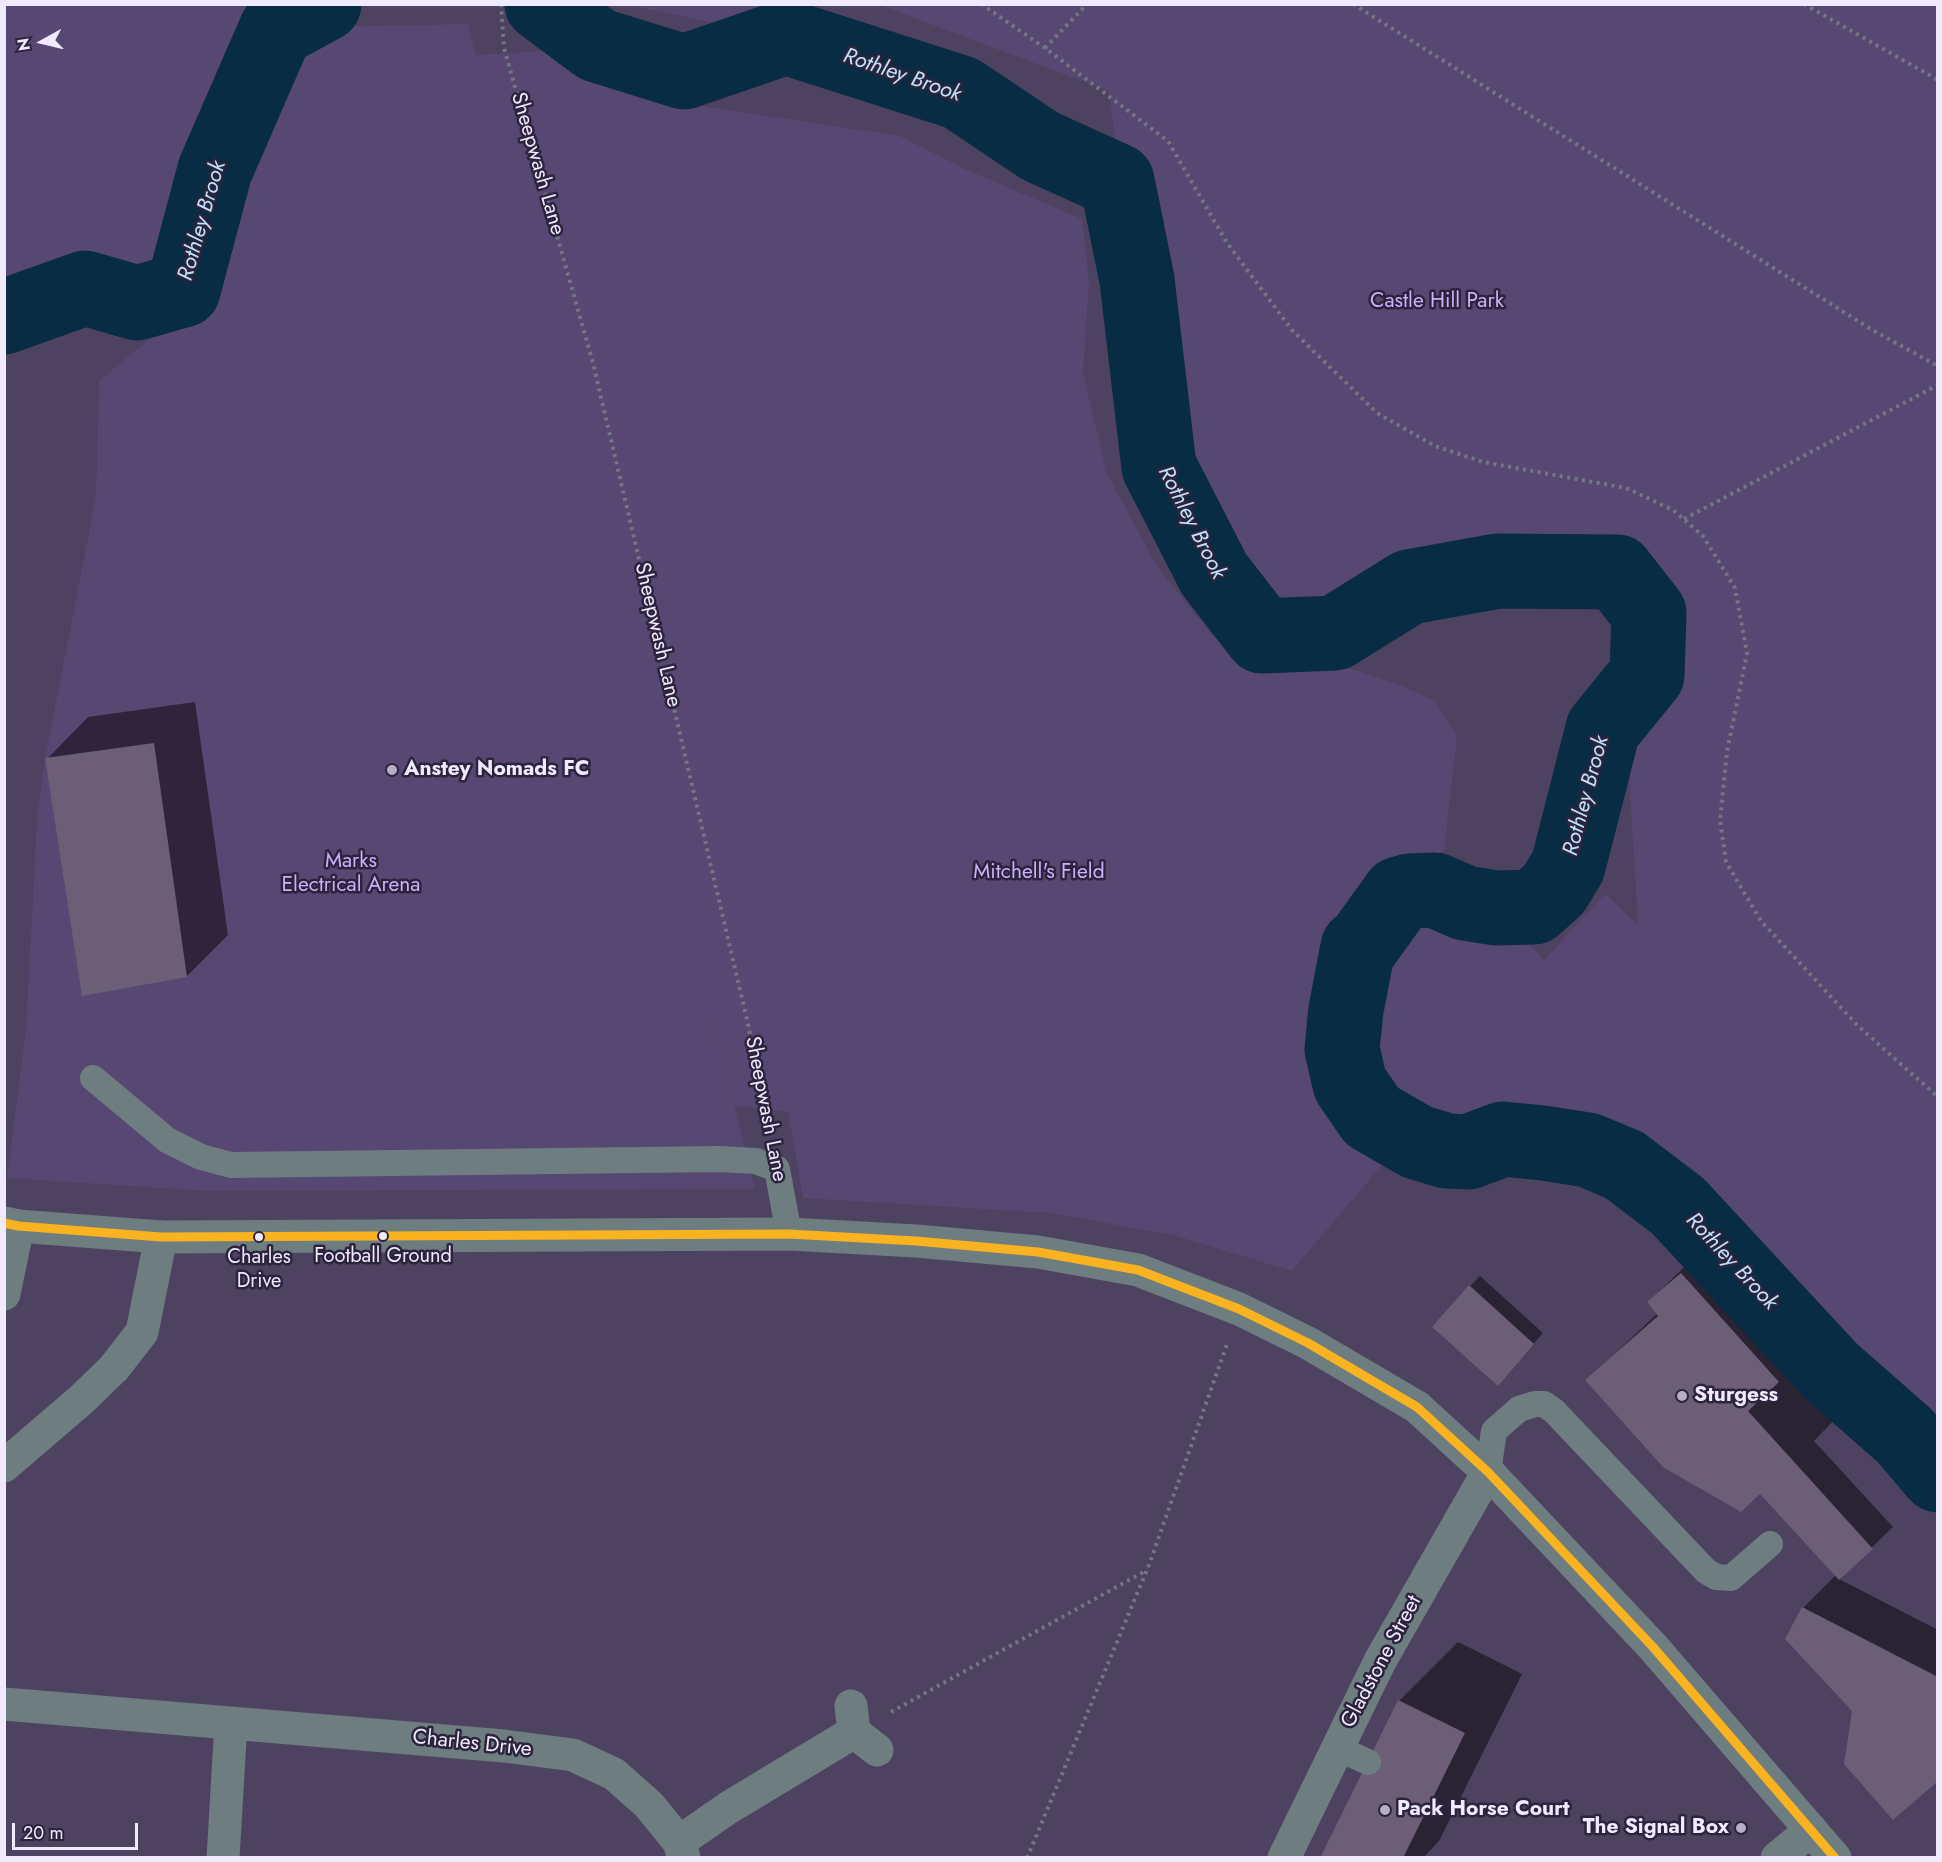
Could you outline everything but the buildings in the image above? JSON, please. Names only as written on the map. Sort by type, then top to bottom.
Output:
[{"type":"street","points":[[4,1294],[11,1225],[162,1237],[789,1234],[916,1241],[1038,1252],[1138,1270],[1239,1309],[1308,1343],[1417,1407],[1488,1472],[1653,1647],[1835,1857]]},
{"type":"street","points":[[4,1466],[82,1400],[114,1368],[142,1332],[162,1237]]},
{"type":"street","name":"Gladstone Street","points":[[1284,1857],[1380,1661],[1488,1472]]},
{"type":"street","name":"Charles Drive","points":[[4,1704],[504,1746],[573,1755],[614,1774],[649,1805],[681,1850],[728,1808],[860,1729]]},
{"type":"street","points":[[223,1857],[231,1724]]},
{"type":"street","points":[[1777,1857],[1811,1830]]},
{"type":"lane","points":[[93,1078],[167,1140],[201,1157],[231,1165],[720,1159],[756,1161],[777,1170]]},
{"type":"lane","name":"Sheepwash Lane","points":[[777,1170],[789,1234]]},
{"type":"lane","points":[[1488,1472],[1494,1431],[1520,1409],[1535,1404],[1544,1404],[1554,1411],[1706,1571],[1716,1577],[1731,1578],[1770,1544]]},
{"type":"lane","points":[[1337,1748],[1368,1762]]},
{"type":"path","name":"Sheepwash Lane","points":[[501,4],[503,42],[593,363],[748,1024],[777,1170]]},
{"type":"path","points":[[981,4],[1045,48],[1168,141],[1227,243],[1292,330],[1377,413],[1435,446],[1483,462],[1626,488],[1673,510],[1703,536],[1735,588],[1747,653],[1727,752],[1720,820],[1726,862],[1761,921],[1858,1026],[1938,1097]]},
{"type":"path","points":[[1045,48],[1087,4]]},
{"type":"path","points":[[1353,4],[1874,331],[1938,366]]},
{"type":"path","points":[[1804,4],[1938,80]]},
{"type":"path","points":[[1684,519],[1938,385]]},
{"type":"path","points":[[1027,1857],[1147,1570],[1239,1309]]},
{"type":"path","points":[[860,1729],[1147,1570]]},
{"type":"green space","points":[[4,5],[324,5],[276,30],[215,170],[183,290],[176,292],[140,291],[137,303],[48,302],[5,317]]},
{"type":"green space","points":[[628,5],[797,5],[786,37]]},
{"type":"green space","name":"Castle Hill Park","points":[[880,5],[1937,5],[1937,1453],[1831,1371],[1711,1239],[1588,1151],[1543,1143],[1468,1152],[1417,1142],[1350,1084],[1346,1010],[1357,952],[1399,894],[1496,908],[1544,960],[1605,894],[1638,925],[1617,572],[1262,636],[1159,467],[1109,91]]},
{"type":"green space","points":[[468,24],[476,55],[541,51],[702,106],[900,136],[965,169],[1082,219],[1089,282],[1083,373],[1107,474],[1157,566],[1212,636],[1269,665],[1353,669],[1397,684],[1435,701],[1457,736],[1444,851],[1356,890],[1318,965],[1305,1020],[1322,1102],[1349,1130],[1398,1146],[1292,1271],[1173,1235],[1050,1213],[803,1198],[788,1112],[735,1106],[706,990],[755,1189],[207,1191],[7,1178],[26,1031],[37,821],[45,758],[96,497],[99,381],[190,305],[315,27]]},
{"type":"waterway","name":"Rothley Brook","points":[[4,317],[85,288],[137,303],[183,290],[215,170],[276,30],[324,4]]},
{"type":"waterway","name":"Rothley Brook","points":[[542,4],[597,45],[684,72],[786,37],[961,93],[1040,146],[1117,181],[1137,280],[1159,467],[1214,574],[1262,636],[1335,633],[1409,587],[1498,571],[1617,572],[1649,613],[1647,675],[1603,729],[1568,866],[1554,889],[1534,907],[1496,908],[1465,903],[1435,890],[1399,894],[1358,951],[1358,947],[1346,1010],[1342,1049],[1350,1084],[1372,1116],[1417,1142],[1447,1151],[1468,1152],[1503,1139],[1588,1150],[1624,1165],[1678,1206],[1831,1371],[1905,1436],[1938,1475]]},
{"type":"transit line","points":[[4,1223],[161,1237],[789,1234],[916,1241],[1038,1252],[1138,1270],[1239,1309],[1308,1343],[1417,1407],[1488,1472],[1653,1647],[1835,1858]]},
{"type":"place","name":"Anstey Nomads FC","points":[[392,770]]},
{"type":"place","name":"Football Ground","points":[[383,1236]]},
{"type":"place","name":"Charles Drive","points":[[259,1237]]},
{"type":"place","name":"Sturgess","points":[[1682,1396]]},
{"type":"place","name":"Pack Horse Court","points":[[1385,1810]]},
{"type":"place","name":"The Signal Box","points":[[1741,1828]]},
{"type":"park label","name":"Mitchell's Field","points":[[1039,873]]},
{"type":"park label","name":"Marks Electrical Arena","points":[[351,874]]}]
